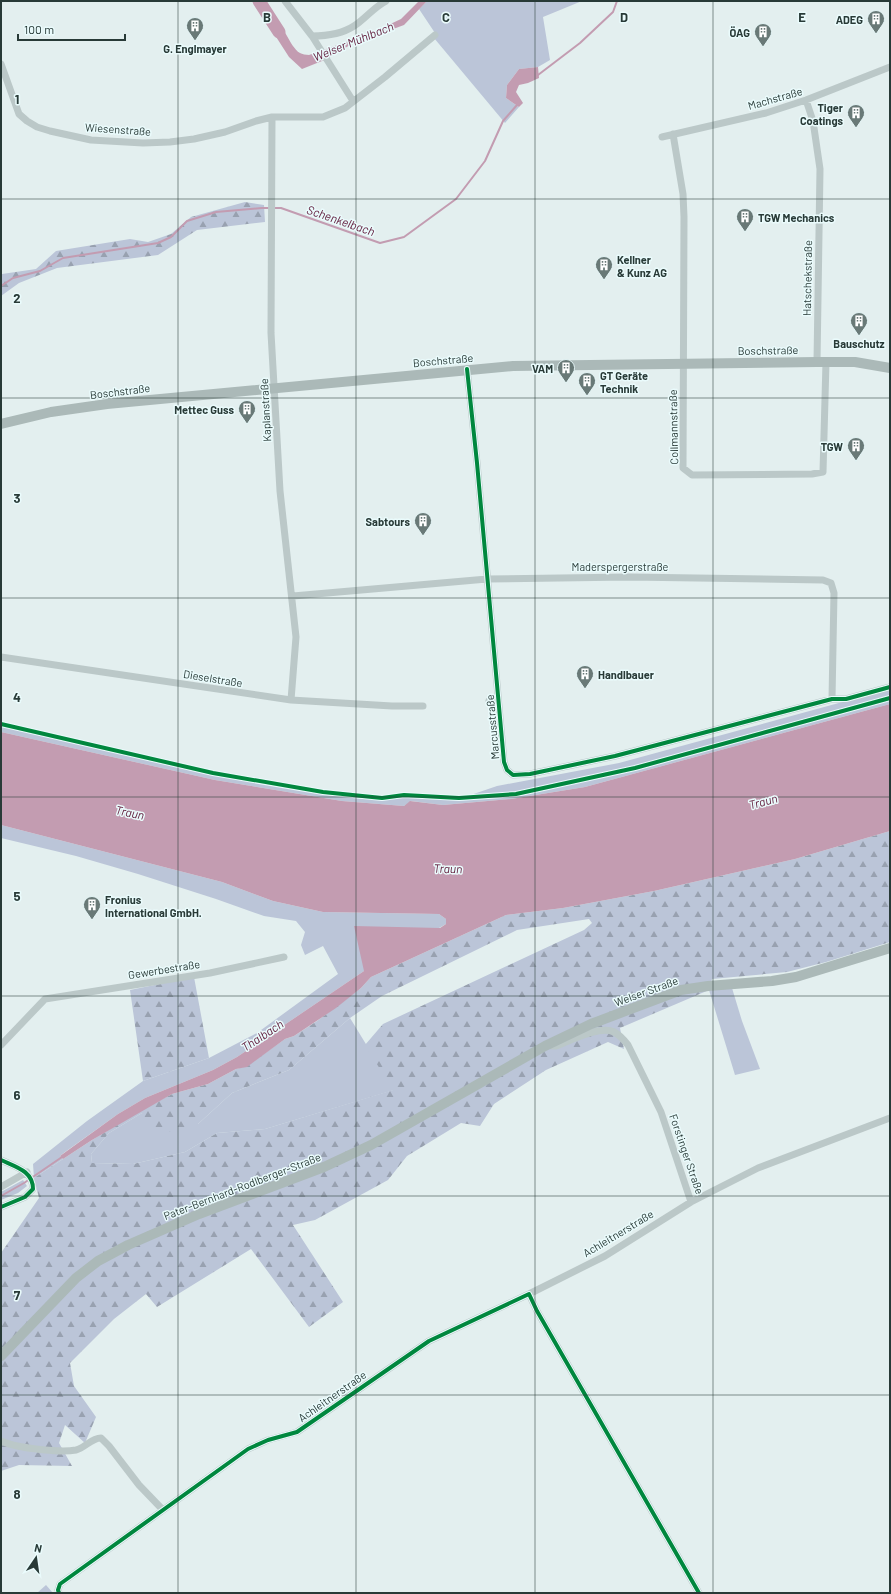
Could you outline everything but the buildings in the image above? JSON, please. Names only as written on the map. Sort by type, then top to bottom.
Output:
[{"type":"main road","name":"Boschstraße","points":[[1,424],[51,412],[107,404],[467,369],[527,365],[856,362],[890,368]]},
{"type":"main road","name":"Welser Straße","points":[[492,1077],[545,1046],[591,1024],[681,990],[708,986],[772,981],[796,977],[890,948]]},
{"type":"main road","name":"Pater-Bernhard-Rodlberger-Straße","points":[[1,1356],[76,1278],[98,1261],[128,1245],[199,1214],[324,1168],[372,1144],[492,1077]]},
{"type":"street","points":[[285,1],[312,36],[353,101]]},
{"type":"street","points":[[312,36],[322,36],[344,31],[355,26],[386,1]]},
{"type":"street","name":"Wiesenstraße","points":[[1,64],[19,114],[27,121],[43,129],[77,137],[120,142],[170,142],[194,139],[225,132],[256,121],[272,118],[323,117],[345,108],[435,35]]},
{"type":"street","name":"Machstraße","points":[[662,137],[766,113],[806,100],[890,67]]},
{"type":"street","name":"Hatschekstraße","points":[[806,100],[813,121],[820,169],[821,362]]},
{"type":"street","name":"Kaplanstraße","points":[[272,118],[271,333],[280,491],[293,596],[296,637],[291,700]]},
{"type":"street","name":"Collmannstraße","points":[[673,134],[683,194],[683,468],[692,475],[779,475],[824,472],[821,362]]},
{"type":"street","name":"Marcusstraße","points":[[467,369],[504,762],[507,770],[513,776],[530,774],[616,756],[832,699]]},
{"type":"street","name":"Maderspergerstraße","points":[[293,596],[487,579],[629,577],[823,580],[831,583],[834,593],[832,699]]},
{"type":"street","name":"Dieselstraße","points":[[1,657],[291,700],[392,706],[423,706]]},
{"type":"street","points":[[832,699],[846,699],[890,687]]},
{"type":"street","points":[[489,701],[498,699]]},
{"type":"street","name":"Gewerbestraße","points":[[1,1045],[45,999],[210,973],[284,957]]},
{"type":"street","name":"Forstinger Straße","points":[[545,1046],[556,1046],[598,1031],[613,1031],[622,1038],[628,1045],[660,1112],[691,1202],[758,1168],[890,1118]]},
{"type":"street","points":[[1,1160],[28,1174],[33,1186],[25,1198],[1,1208]]},
{"type":"street","points":[[1,1187],[28,1174]]},
{"type":"street","name":"Achleitnerstraße","points":[[59,1593],[58,1590],[60,1584],[248,1449],[268,1440],[297,1432],[429,1341],[605,1256],[691,1202]]},
{"type":"street","points":[[529,1294],[537,1311],[699,1593]]},
{"type":"street","points":[[1,1441],[19,1447],[75,1450],[93,1440],[101,1438],[139,1484],[163,1510]]},
{"type":"green space","points":[[427,1],[582,1],[543,17],[550,60],[538,67],[519,69],[507,85],[506,98],[519,107],[505,123],[434,38],[435,33],[419,9]]},
{"type":"green space","points":[[245,202],[264,205],[265,222],[197,230],[158,255],[57,268],[19,283],[1,296],[2,274],[36,269],[56,251],[130,239],[148,242],[171,234],[191,217]]},
{"type":"green space","points":[[890,689],[890,704],[585,787],[511,799],[443,805],[411,801],[404,806],[342,801],[215,780],[1,732],[1,726],[220,776],[341,797],[382,800],[406,797],[456,800],[497,786],[619,763]]},
{"type":"green space","points":[[1,825],[222,882],[273,901],[323,912],[439,914],[446,919],[446,924],[364,971],[237,1057],[213,1070],[145,1098],[118,1114],[60,1156],[63,1159],[34,1178],[33,1164],[87,1121],[143,1081],[209,1058],[257,1033],[338,974],[323,946],[305,955],[301,945],[305,932],[296,921],[264,916],[138,874],[76,856],[1,838]]},
{"type":"green space","points":[[890,831],[890,942],[826,962],[787,972],[712,979],[709,990],[620,1028],[624,1049],[608,1042],[546,1070],[494,1104],[480,1126],[461,1123],[407,1156],[388,1180],[315,1220],[293,1225],[343,1302],[309,1327],[251,1249],[157,1307],[146,1294],[114,1319],[70,1363],[74,1386],[96,1417],[85,1443],[65,1425],[59,1443],[72,1466],[19,1465],[1,1471],[1,1253],[39,1198],[34,1178],[92,1140],[140,1111],[172,1094],[208,1084],[236,1069],[247,1066],[285,1039],[294,1036],[317,1021],[361,988],[371,977],[506,915],[563,908],[654,891],[795,859]],"holes":[[[589,919],[592,923],[584,930],[383,1024],[365,1045],[393,1090],[265,1129],[217,1133],[185,1152],[133,1164],[92,1163],[91,1154],[109,1133],[142,1113],[156,1135],[198,1124],[232,1093],[289,1070],[350,1018],[382,996],[517,930]]]},
{"type":"green space","points":[[194,977],[209,1058],[143,1081],[130,990]]},
{"type":"green space","points":[[732,988],[742,1021],[760,1069],[735,1075],[709,990]]},
{"type":"green space","points":[[350,1018],[394,1090],[265,1129],[217,1133],[185,1152],[133,1164],[92,1163],[91,1154],[109,1133],[142,1113],[198,1124],[232,1093],[289,1070]]},
{"type":"green space","points":[[23,1180],[27,1186],[18,1193],[1,1200],[1,1192]]},
{"type":"green space","points":[[46,1585],[53,1593],[37,1593]]},
{"type":"water","points":[[253,1],[263,1],[261,3],[269,17],[278,23],[296,50],[305,55],[309,55],[369,34],[401,19],[419,1],[427,1],[404,25],[350,45],[327,59],[302,69],[289,57]]},
{"type":"water","points":[[538,67],[539,78],[519,85],[516,92],[523,103],[519,107],[506,98],[507,85],[519,69]]},
{"type":"water","name":"Traun","points":[[890,704],[890,831],[795,859],[654,891],[563,908],[506,915],[371,977],[361,988],[336,1008],[294,1036],[285,1039],[247,1067],[236,1069],[208,1084],[172,1094],[92,1140],[63,1159],[60,1156],[118,1114],[145,1098],[213,1070],[237,1057],[364,971],[354,926],[440,928],[446,924],[446,919],[439,914],[323,912],[273,901],[222,882],[1,825],[1,732],[215,780],[342,801],[404,806],[410,801],[443,805],[511,799],[585,787]]},
{"type":"waterway","name":"Welser Mühlbach","points":[[259,1],[279,32]]},
{"type":"waterway","name":"Schenkelbach","points":[[538,75],[580,43],[613,12],[617,1]]},
{"type":"waterway","name":"Schenkelbach","points":[[1,286],[13,278],[40,271],[63,258],[158,243],[171,237],[187,221],[216,212],[281,208],[380,243],[404,237],[456,199],[485,161],[503,121],[517,105]]},
{"type":"waterway","name":"Thalbach","points":[[1,1196],[24,1183],[62,1157]]},
{"type":"cycle path","points":[[467,369],[504,762],[507,770],[513,775],[530,774],[615,756],[832,699],[846,699],[890,687]]},
{"type":"cycle path","points":[[1,724],[213,773],[323,792],[382,798],[404,795],[459,798],[516,794],[635,768],[890,698]]},
{"type":"cycle path","points":[[1,1160],[23,1170],[30,1178],[33,1189],[25,1197],[1,1207]]},
{"type":"cycle path","points":[[59,1593],[58,1590],[60,1584],[248,1449],[268,1440],[297,1432],[429,1341],[529,1294],[537,1311],[699,1593]]},
{"type":"place","name":"ADEG","points":[[876,34]]},
{"type":"place","name":"G. Englmayer","points":[[195,41]]},
{"type":"place","name":"ÖAG","points":[[763,47]]},
{"type":"place","name":"Tiger Coatings","points":[[856,128]]},
{"type":"place","name":"TGW Mechanics","points":[[745,232]]},
{"type":"place","name":"Kellner & Kunz AG","points":[[604,280]]},
{"type":"place","name":"Bauschutz","points":[[859,336]]},
{"type":"place","name":"VAM","points":[[566,383]]},
{"type":"place","name":"GT Geräte Technik","points":[[587,396]]},
{"type":"place","name":"Mettec Guss","points":[[247,424]]},
{"type":"place","name":"TGW","points":[[856,461]]},
{"type":"place","name":"Sabtours","points":[[423,536]]},
{"type":"place","name":"Handlbauer","points":[[585,689]]},
{"type":"place","name":"Fronius International GmbH.","points":[[92,920]]}]
